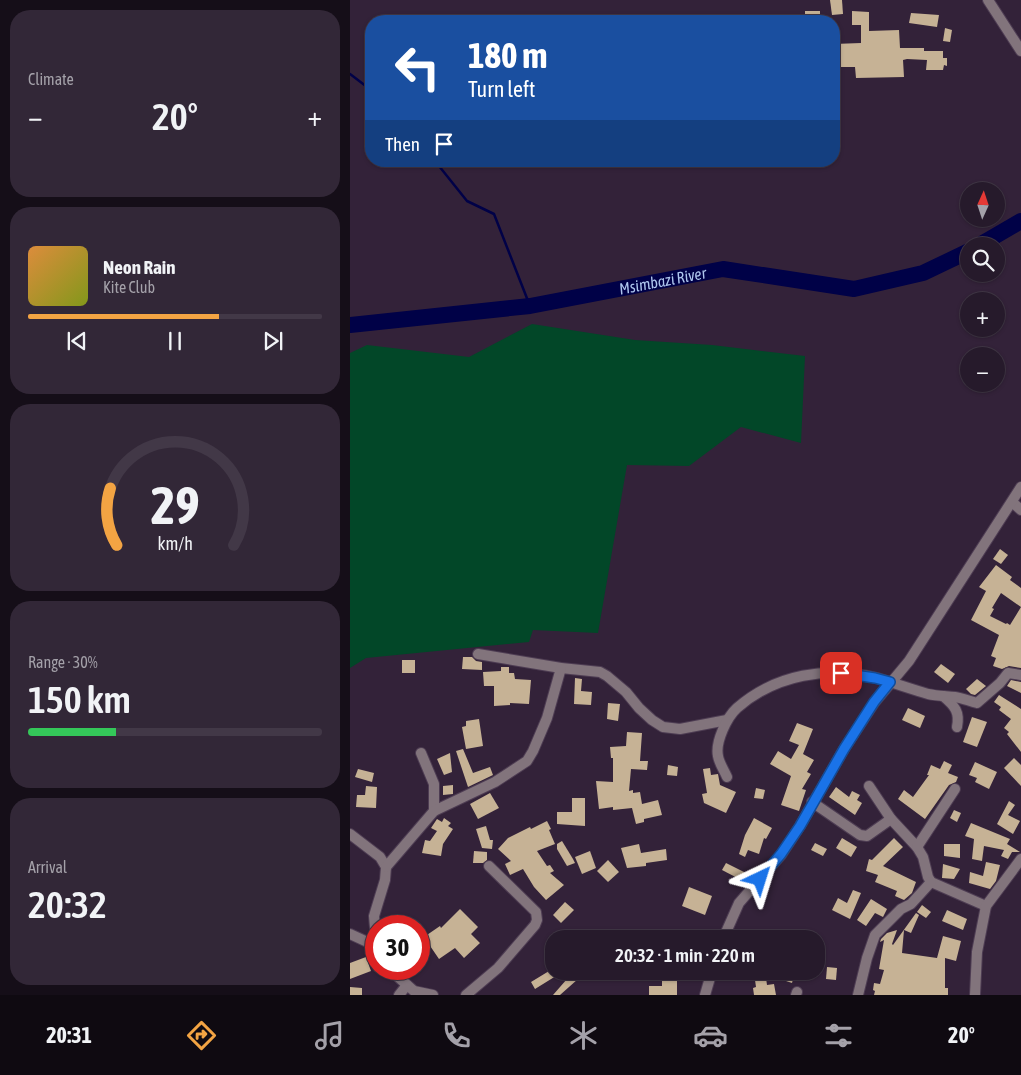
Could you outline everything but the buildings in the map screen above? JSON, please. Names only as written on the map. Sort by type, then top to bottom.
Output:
[{"type":"street","points":[[988,0],[1021,51]]},
{"type":"street","points":[[727,930],[739,903],[781,854],[800,826],[812,802],[874,702],[909,661],[1021,487]]},
{"type":"street","points":[[1012,502],[1021,510]]},
{"type":"street","points":[[478,654],[561,668],[600,672],[626,692],[639,708],[663,727],[680,729],[727,720]]},
{"type":"street","points":[[386,867],[434,811],[494,782],[527,760],[548,718],[561,668]]},
{"type":"street","points":[[727,777],[718,756],[717,746],[727,720],[749,698],[768,687],[797,676],[841,673],[875,678],[933,695],[963,698],[977,703],[1000,683],[1008,673],[1021,676]]},
{"type":"street","points":[[944,696],[952,703],[959,718],[957,727]]},
{"type":"street","points":[[421,753],[434,784],[434,811]]},
{"type":"street","points":[[869,786],[891,819],[917,847],[923,857],[931,882],[986,906]]},
{"type":"street","points":[[917,847],[956,789]]},
{"type":"street","points":[[812,802],[860,835],[868,836],[891,819]]},
{"type":"street","points":[[350,834],[380,857],[386,867],[385,880],[374,915]]},
{"type":"street","points":[[975,995],[977,952],[986,906],[1021,859]]},
{"type":"street","points":[[466,995],[498,968],[537,920],[536,912],[489,866]]},
{"type":"street","points":[[858,995],[875,935],[901,910],[911,904],[931,882]]},
{"type":"street","points":[[350,934],[365,941]]},
{"type":"street","points":[[401,980],[414,991],[432,995]]},
{"type":"street","points":[[705,995],[709,980]]},
{"type":"street","points":[[399,995],[407,985]]},
{"type":"green space","points":[[532,324],[635,340],[712,345],[805,356],[801,443],[741,427],[689,466],[627,465],[598,633],[533,630],[529,642],[366,658],[350,668],[350,353],[367,345],[469,357]]},
{"type":"waterway","points":[[350,74],[365,85]]},
{"type":"waterway","points":[[440,167],[467,201],[494,214],[530,306]]},
{"type":"waterway","name":"Msimbazi River","points":[[993,237],[1021,221]]},
{"type":"waterway","name":"Msimbazi River","points":[[350,325],[530,306],[723,269],[854,289],[923,273],[960,255]]},
{"type":"route","points":[[760,879],[781,854],[800,826],[844,749],[874,702],[890,682],[841,673]]}]
